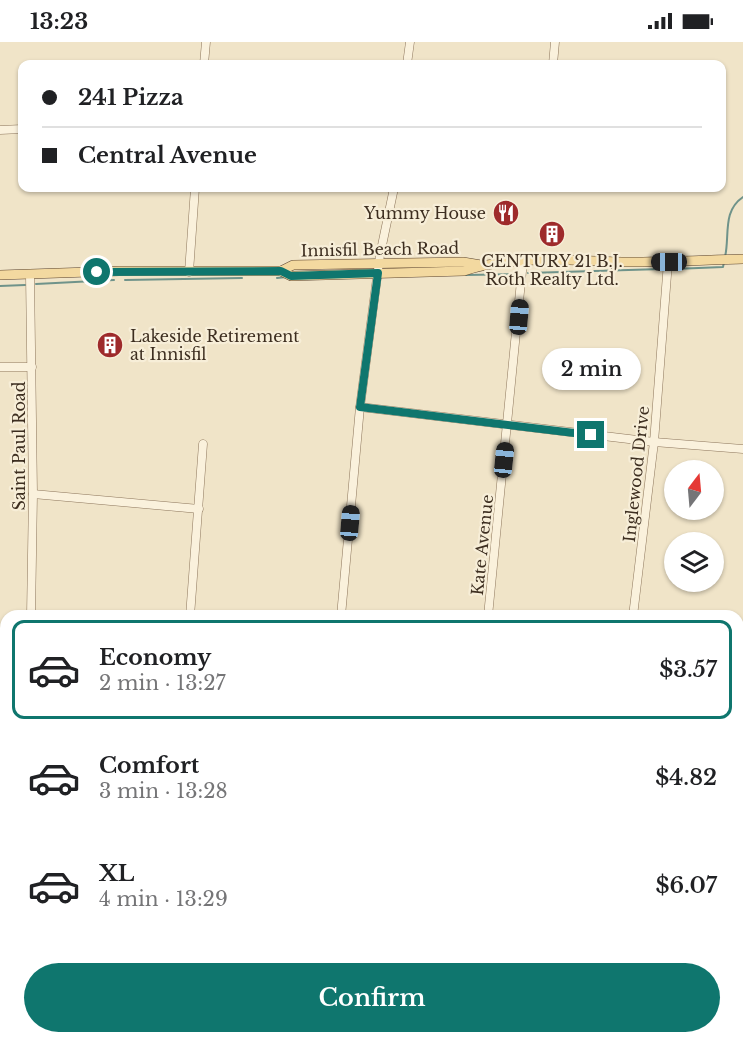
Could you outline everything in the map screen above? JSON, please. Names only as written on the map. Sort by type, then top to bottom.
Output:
[{"type":"main road","name":"Innisfil Beach Road","points":[[0,275],[119,271],[281,271],[291,276],[379,268],[464,271],[481,265],[523,261],[669,262],[743,259]]},
{"type":"street","points":[[204,60],[206,42]]},
{"type":"street","points":[[408,60],[410,42]]},
{"type":"street","points":[[553,60],[555,42]]},
{"type":"street","points":[[0,129],[18,129]]},
{"type":"street","points":[[189,272],[195,192]]},
{"type":"street","points":[[342,610],[360,407],[379,268],[393,192]]},
{"type":"street","name":"Kate Avenue","points":[[489,610],[523,261]]},
{"type":"street","name":"Inglewood Drive","points":[[634,610],[654,442],[669,262]]},
{"type":"street","name":"Saint Paul Road","points":[[30,275],[32,610]]},
{"type":"street","points":[[0,367],[32,367]]},
{"type":"street","points":[[360,407],[654,442],[743,449]]},
{"type":"street","points":[[191,610],[203,444]]},
{"type":"street","points":[[33,494],[199,509]]},
{"type":"waterway","points":[[725,257],[729,217],[736,203],[743,197]]},
{"type":"waterway","points":[[674,269],[723,267],[724,262]]},
{"type":"waterway","points":[[528,273],[662,269]]},
{"type":"waterway","points":[[466,275],[517,274]]},
{"type":"waterway","points":[[277,278],[286,277]]},
{"type":"waterway","points":[[125,280],[242,278]]},
{"type":"waterway","points":[[36,284],[114,280]]},
{"type":"waterway","points":[[0,286],[25,285]]},
{"type":"place","name":"Yummy House","points":[[506,213]]},
{"type":"place","name":"CENTURY 21 B.J. Roth Realty Ltd.","points":[[552,234]]},
{"type":"place","name":"Lakeside Retirement at Innisfil","points":[[110,345]]},
{"type":"route","points":[[97,272],[281,271],[291,276],[378,273],[360,407],[591,435]]}]
